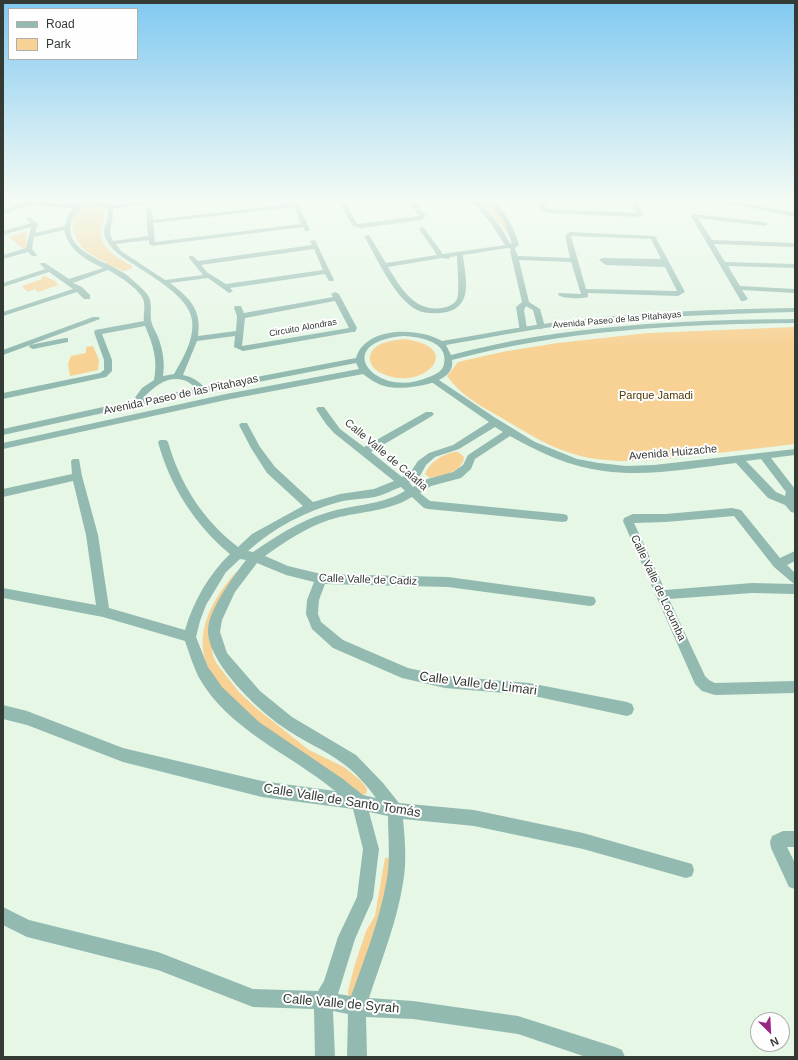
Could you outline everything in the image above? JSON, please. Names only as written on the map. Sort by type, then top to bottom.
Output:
[{"type":"street","points":[[3,256],[24,250]]},
{"type":"street","points":[[30,250],[34,255]]},
{"type":"street","points":[[79,250],[87,258],[106,267],[132,271],[163,281],[189,304],[195,314],[194,337],[186,361],[177,377]]},
{"type":"street","points":[[117,250],[132,271],[141,292],[146,299],[148,321],[160,358],[161,367],[158,381]]},
{"type":"street","points":[[198,263],[275,250]]},
{"type":"street","points":[[317,250],[331,280]]},
{"type":"street","points":[[376,250],[406,298],[416,307],[433,311],[446,310],[461,302],[460,254]]},
{"type":"street","points":[[437,250],[441,256],[460,263]]},
{"type":"street","points":[[385,265],[483,250]]},
{"type":"street","points":[[513,250],[526,303],[534,308],[532,321],[523,329]]},
{"type":"street","points":[[562,295],[585,295],[572,250]]},
{"type":"street","points":[[583,291],[680,293],[660,250]]},
{"type":"street","points":[[715,250],[744,299]]},
{"type":"street","points":[[191,257],[208,275],[227,289],[327,272]]},
{"type":"street","points":[[515,258],[574,260]]},
{"type":"street","points":[[602,260],[666,263],[606,263],[602,260]]},
{"type":"street","points":[[43,264],[79,289],[87,297]]},
{"type":"street","points":[[723,264],[795,266]]},
{"type":"street","points":[[66,281],[106,267]]},
{"type":"street","points":[[3,285],[50,270]]},
{"type":"street","points":[[163,281],[208,275]]},
{"type":"street","points":[[738,288],[795,290]]},
{"type":"street","points":[[3,314],[79,289]]},
{"type":"street","name":"Circuito Alondras","points":[[336,296],[353,328],[352,330],[243,349],[238,347],[239,331],[239,312],[336,296]]},
{"type":"street","points":[[526,303],[520,307],[532,321]]},
{"type":"street","name":"Avenida Paseo de las Pitahayas","points":[[440,344],[523,329],[532,321],[566,323],[711,312],[795,310]]},
{"type":"street","points":[[93,311],[98,328],[148,321]]},
{"type":"street","points":[[4,353],[57,332],[96,319]]},
{"type":"street","points":[[3,396],[107,373],[108,360],[98,332],[148,321]]},
{"type":"street","name":"Avenida Paseo de las Pitahayas","points":[[449,358],[518,343],[573,334],[610,330],[732,322],[795,321]]},
{"type":"street","points":[[566,323],[573,334]]},
{"type":"street","points":[[194,337],[239,331]]},
{"type":"street","points":[[391,335],[418,335],[430,338],[446,350],[449,358],[448,364],[444,371],[433,379],[415,385],[401,386],[387,384],[375,379],[364,371],[360,360],[362,351],[368,344],[378,338],[391,335]]},
{"type":"street","points":[[4,353],[65,340]]},
{"type":"street","name":"Avenida Paseo de las Pitahayas","points":[[3,432],[135,403],[360,360]]},
{"type":"street","name":"Avenida Paseo de las Pitahayas","points":[[3,446],[226,397],[364,371]]},
{"type":"street","points":[[135,403],[143,392],[158,381],[177,377],[192,381],[203,390]]},
{"type":"street","name":"Avenida Huizache","points":[[433,379],[510,432],[541,449],[568,459],[598,467],[615,469],[654,469],[795,452]]},
{"type":"street","name":"Calle Valle de Calafia","points":[[321,409],[337,431],[402,482],[428,505],[563,518]]},
{"type":"street","points":[[364,452],[428,414]]},
{"type":"street","points":[[325,1057],[323,1000],[332,986],[347,936],[365,898],[370,849],[359,802],[338,784],[254,727],[217,692],[203,671],[190,637],[194,621],[201,603],[222,569],[256,537],[288,518],[311,507],[340,498],[375,493],[402,482],[416,473],[422,463],[432,455],[456,447],[496,422]]},
{"type":"street","points":[[244,426],[256,448],[271,470],[311,507]]},
{"type":"street","points":[[358,1057],[357,1007],[384,926],[395,884],[397,849],[395,810],[378,788],[351,760],[286,722],[255,696],[221,656],[214,632],[216,620],[230,589],[255,557],[293,531],[328,516],[381,506],[399,500],[428,483],[444,480],[457,475],[467,467],[471,457],[510,432]]},
{"type":"street","name":"Calle Valle de Cadiz","points":[[163,442],[169,464],[181,488],[204,523],[223,542],[238,554],[255,557],[286,570],[321,580],[448,582],[590,601]]},
{"type":"street","points":[[456,447],[471,457]]},
{"type":"street","points":[[764,456],[791,491],[792,506]]},
{"type":"street","points":[[738,459],[772,494],[792,506]]},
{"type":"street","points":[[76,461],[77,476],[92,534],[102,612]]},
{"type":"street","points":[[416,473],[428,483]]},
{"type":"street","points":[[3,493],[77,476]]},
{"type":"street","name":"Calle Valle de Locumba","points":[[795,580],[778,564],[737,513],[732,512],[628,520],[628,524],[700,680],[708,687],[715,689],[795,687]]},
{"type":"street","points":[[778,564],[795,556]]},
{"type":"street","name":"Calle Valle de Limari","points":[[321,580],[313,600],[312,614],[316,625],[338,644],[407,674],[445,682],[529,689],[627,709]]},
{"type":"street","points":[[661,595],[752,588],[795,589]]},
{"type":"street","points":[[3,593],[102,612],[190,637]]},
{"type":"street","name":"Calle Valle de Santo Tomás","points":[[3,712],[27,718],[123,755],[262,789],[359,802],[395,810],[474,818],[583,841],[686,870]]},
{"type":"street","points":[[795,839],[783,839],[778,842],[778,848],[795,881]]},
{"type":"street","name":"Calle Valle de Syrah","points":[[3,916],[27,928],[158,961],[253,998],[323,1000],[357,1007],[413,1010],[518,1025],[615,1057]]},
{"type":"green space","points":[[85,250],[109,250],[119,259],[132,266],[132,268],[124,271],[106,264],[107,263]]},
{"type":"green space","points":[[45,276],[55,281],[58,285],[38,292],[35,289],[28,292],[22,286],[42,279],[41,277]]},
{"type":"green space","name":"Parque Jamadi","points":[[795,327],[795,444],[654,460],[616,461],[590,458],[566,452],[523,431],[465,395],[447,376],[458,362],[502,352],[557,343],[648,333]]},
{"type":"green space","points":[[405,339],[424,344],[434,351],[436,359],[431,368],[422,374],[409,378],[395,378],[375,369],[371,364],[370,357],[375,348],[384,343]]},
{"type":"green space","points":[[93,346],[99,360],[98,370],[70,376],[68,364],[71,356],[86,353],[86,347]]},
{"type":"green space","points":[[454,452],[458,452],[464,457],[463,462],[456,470],[430,478],[425,474],[436,460]]},
{"type":"green space","points":[[236,572],[239,572],[211,638],[213,656],[217,664],[239,692],[256,708],[309,750],[344,767],[366,787],[366,794],[362,795],[351,785],[266,730],[225,691],[213,676],[206,662],[203,648],[203,635],[206,621],[218,595]]},
{"type":"green space","points":[[385,858],[390,858],[391,894],[349,1002],[348,991],[355,964],[366,931],[375,916]]}]
